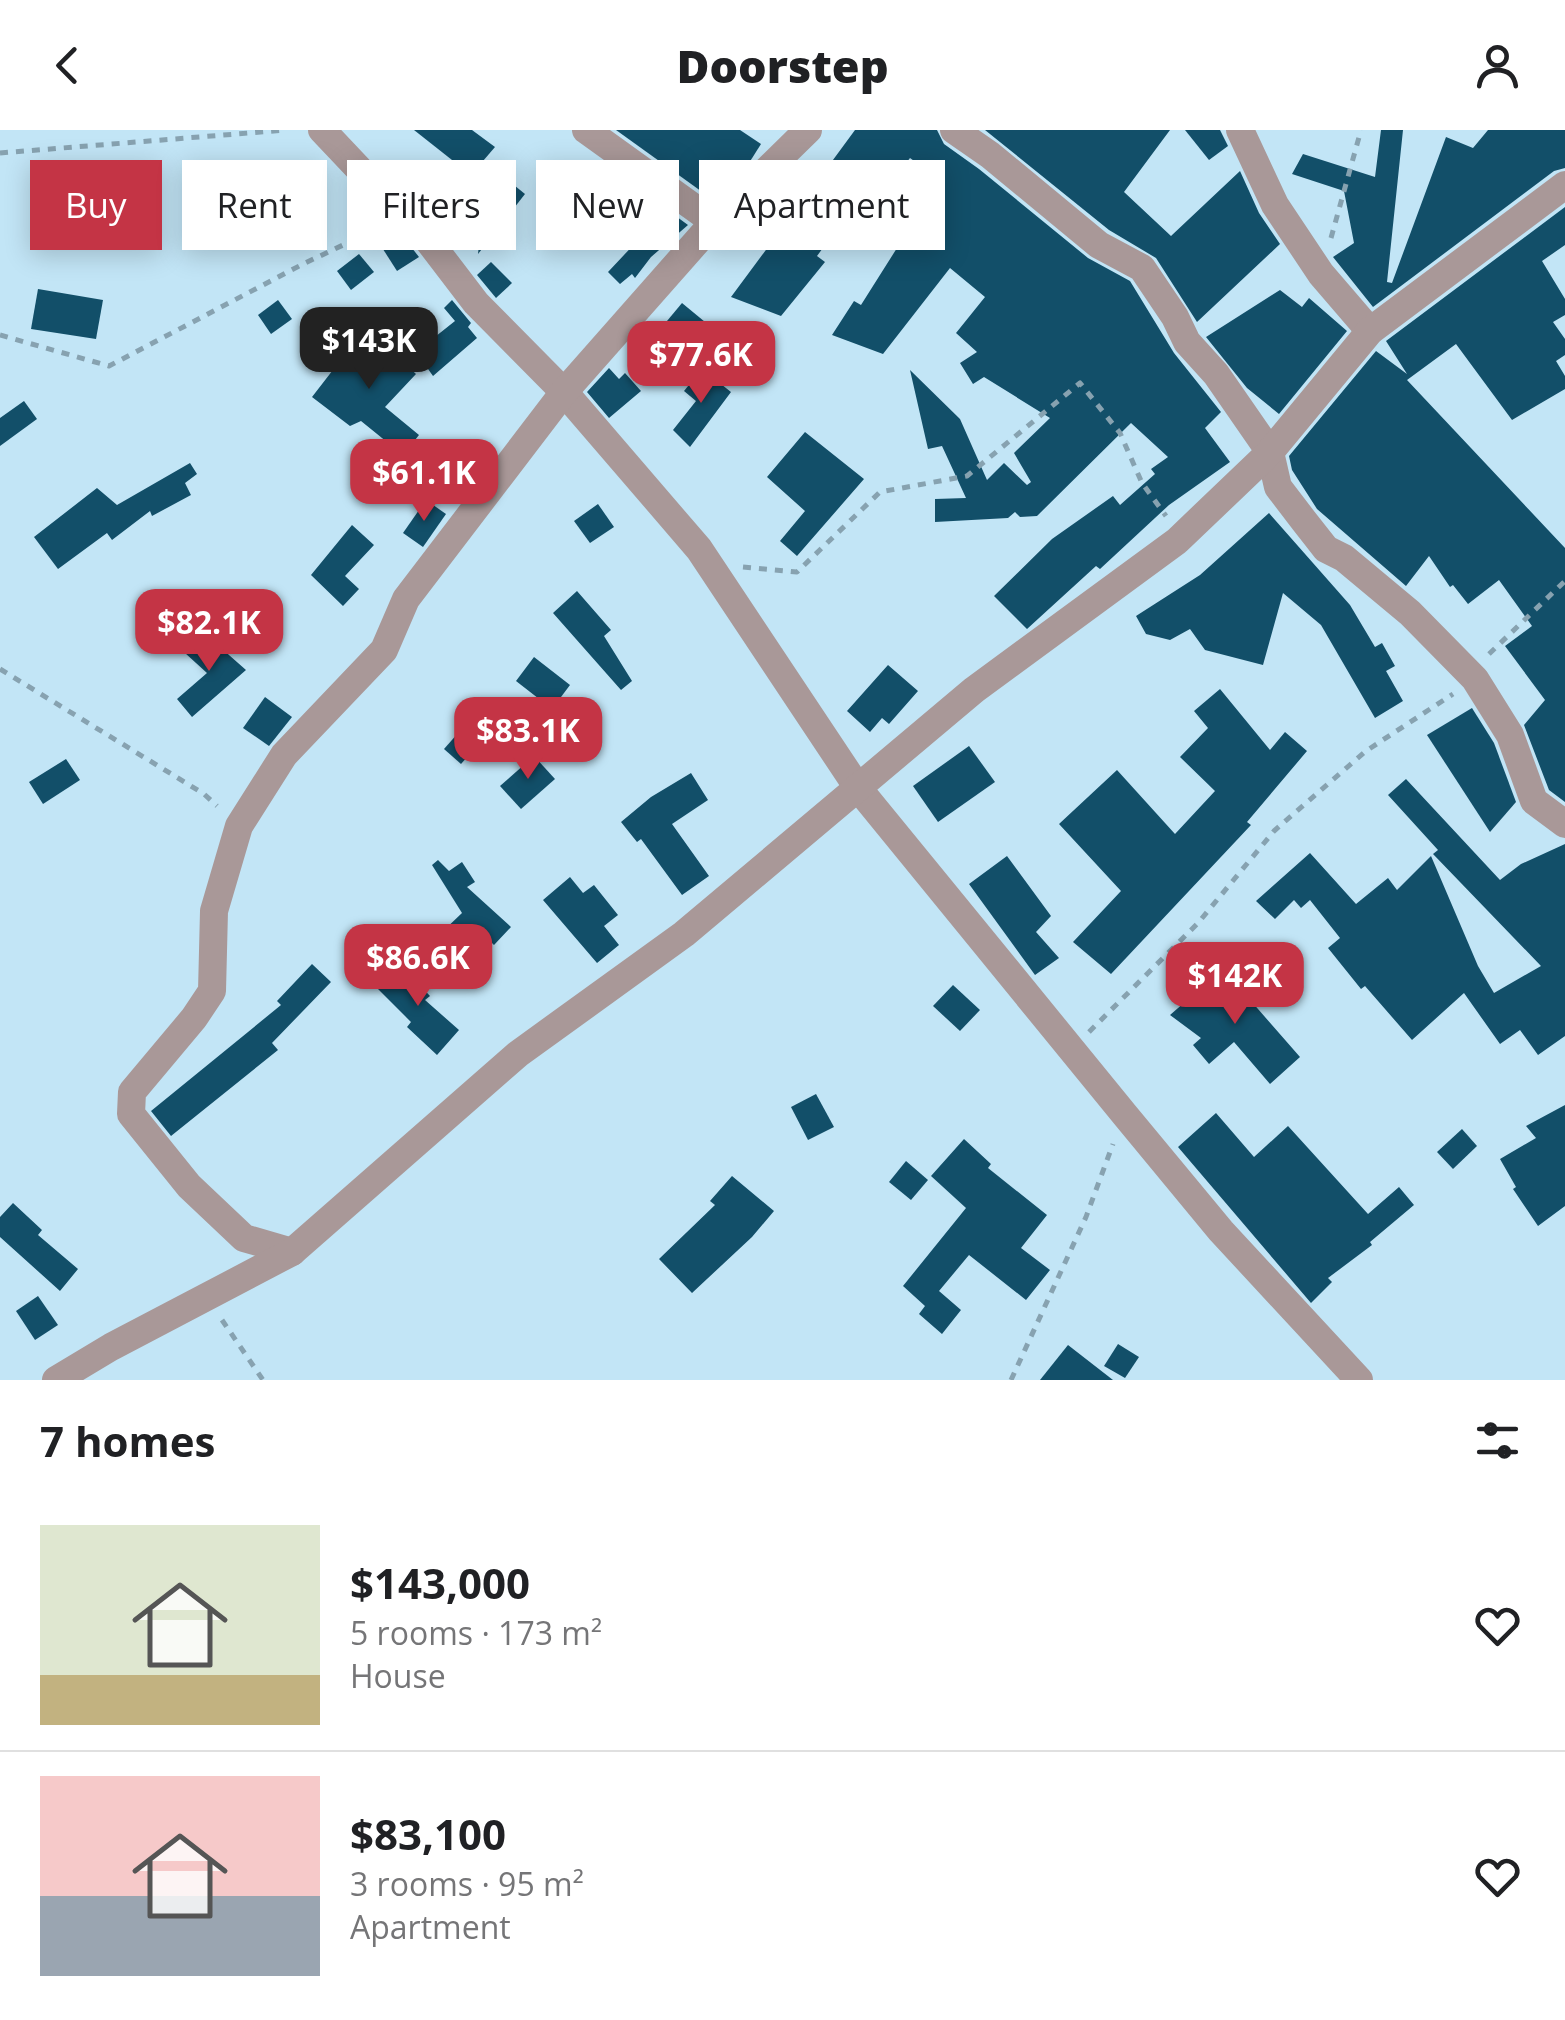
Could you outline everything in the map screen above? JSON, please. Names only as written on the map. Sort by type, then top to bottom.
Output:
[{"type":"street","points":[[322,130],[350,160]]},
{"type":"street","points":[[586,130],[699,211]]},
{"type":"street","points":[[777,160],[808,130]]},
{"type":"street","points":[[954,130],[1100,245],[1142,268],[1175,316],[1187,342],[1216,374],[1270,452],[1278,487],[1326,549],[1344,558],[1410,613],[1474,680],[1510,735],[1534,801],[1565,824]]},
{"type":"street","points":[[1240,130],[1275,205],[1321,274],[1370,331]]},
{"type":"street","points":[[56,1380],[292,1252],[518,1054],[684,934],[974,690],[1177,541],[1270,452],[1370,331],[1565,185]]},
{"type":"street","points":[[292,1252],[244,1238],[189,1186],[131,1114],[132,1092],[212,991],[214,910],[238,826],[284,755],[384,650],[406,598],[564,392],[699,239]]},
{"type":"street","points":[[436,250],[476,302],[564,392],[710,564],[858,788],[1124,1115],[1220,1231],[1359,1380]]},
{"type":"path","points":[[0,153],[286,130]]},
{"type":"path","points":[[1321,274],[1361,130]]},
{"type":"path","points":[[0,335],[110,366],[347,243]]},
{"type":"path","points":[[710,564],[797,572],[880,492],[967,476],[1080,384],[1120,433],[1136,470],[1165,513],[1177,541]]},
{"type":"path","points":[[1072,1048],[1198,923],[1274,831],[1366,751],[1474,680],[1480,663],[1565,581]]},
{"type":"path","points":[[0,669],[204,794],[238,826]]},
{"type":"path","points":[[1011,1380],[1086,1217],[1124,1115]]},
{"type":"path","points":[[206,1297],[262,1380]]},
{"type":"building","points":[[414,130],[472,130],[495,147],[484,160],[452,160]]},
{"type":"building","points":[[616,130],[740,130],[761,144],[751,160],[699,160],[699,190],[679,175],[679,160],[658,160]]},
{"type":"building","points":[[855,130],[937,130],[944,144],[1088,258],[1130,281],[1174,353],[1221,412],[1205,428],[1230,462],[1169,505],[1027,629],[994,596],[1052,539],[1113,496],[1120,505],[1155,474],[1151,469],[1168,457],[1131,423],[1037,516],[1020,517],[1015,512],[1008,518],[935,522],[935,499],[966,498],[942,446],[928,449],[910,370],[960,419],[987,480],[1004,463],[1027,485],[1031,482],[1014,453],[1050,418],[984,377],[973,384],[960,363],[977,352],[956,333],[985,297],[950,268],[883,354],[832,335],[854,301],[861,305],[896,250],[945,250],[945,160],[833,160]]},
{"type":"building","points":[[985,130],[1170,130],[1124,192],[1171,236],[1240,171],[1259,213],[1280,244],[1197,322],[1156,258],[1109,230]]},
{"type":"building","points":[[1185,130],[1220,130],[1228,146],[1209,160]]},
{"type":"building","points":[[1381,130],[1403,130],[1387,282],[1392,283],[1446,137],[1473,148],[1488,130],[1565,130],[1565,168],[1554,171],[1373,307],[1333,257],[1354,243],[1344,191],[1292,174],[1303,154],[1375,177]]},
{"type":"building","points":[[516,187],[525,194],[516,205]]},
{"type":"building","points":[[1565,207],[1565,245],[1542,261],[1565,299],[1565,315],[1553,322],[1565,339],[1565,355],[1556,361],[1565,376],[1565,389],[1512,420],[1456,344],[1407,380],[1565,548],[1565,802],[1549,790],[1524,725],[1545,700],[1505,646],[1532,626],[1499,580],[1468,604],[1453,585],[1450,587],[1429,556],[1406,586],[1317,509],[1292,470],[1289,456],[1376,351],[1407,374],[1386,341]]},
{"type":"building","points":[[679,218],[688,225],[679,233]]},
{"type":"building","points":[[384,250],[414,250],[419,257],[397,271]]},
{"type":"building","points":[[629,250],[659,250],[635,278],[632,274],[620,284],[608,272]]},
{"type":"building","points":[[766,250],[821,250],[817,256],[825,262],[781,316],[731,297]]},
{"type":"building","points":[[359,254],[374,272],[351,290],[337,271]]},
{"type":"building","points":[[491,262],[512,283],[496,298],[477,275]]},
{"type":"building","points":[[38,289],[103,300],[96,339],[31,329]]},
{"type":"building","points":[[1280,290],[1302,307],[1309,298],[1347,331],[1279,414],[1247,388],[1206,337]]},
{"type":"building","points":[[278,300],[292,319],[271,334],[258,315]]},
{"type":"building","points":[[452,300],[471,323],[468,327],[477,338],[433,376],[416,352],[455,321],[444,308]]},
{"type":"building","points":[[682,303],[705,322],[690,340],[667,321]]},
{"type":"building","points":[[360,335],[377,351],[384,344],[416,374],[385,407],[419,435],[403,455],[361,421],[350,426],[312,397]]},
{"type":"building","points":[[609,368],[619,379],[625,373],[641,391],[609,418],[587,392]]},
{"type":"building","points":[[702,369],[731,392],[690,447],[673,430],[696,401],[684,391]]},
{"type":"building","points":[[24,401],[37,419],[0,446],[0,418]]},
{"type":"building","points":[[805,432],[864,479],[797,556],[780,541],[805,511],[767,477]]},
{"type":"building","points":[[190,463],[197,474],[185,483],[191,495],[152,516],[150,511],[112,540],[107,533],[58,569],[34,537],[97,488],[117,505]]},
{"type":"building","points":[[426,500],[446,514],[423,547],[403,533]]},
{"type":"building","points":[[598,504],[614,527],[590,543],[574,521]]},
{"type":"building","points":[[1269,513],[1350,605],[1375,647],[1382,643],[1395,666],[1386,671],[1403,701],[1375,718],[1321,625],[1283,593],[1263,665],[1205,650],[1190,629],[1170,640],[1146,634],[1136,616],[1200,575]]},
{"type":"building","points":[[352,525],[374,545],[345,576],[359,589],[343,606],[311,575]]},
{"type":"building","points":[[577,591],[611,630],[604,636],[632,681],[621,690],[553,613]]},
{"type":"building","points":[[204,633],[246,670],[192,717],[177,699],[207,673],[185,653]]},
{"type":"building","points":[[534,657],[570,685],[552,709],[516,681]]},
{"type":"building","points":[[888,665],[918,691],[889,724],[882,718],[870,732],[847,711]]},
{"type":"building","points":[[1220,689],[1270,750],[1285,732],[1307,751],[1247,822],[1251,825],[1111,974],[1073,942],[1121,891],[1059,824],[1117,770],[1175,834],[1215,791],[1180,757],[1208,728],[1194,711]]},
{"type":"building","points":[[265,697],[292,717],[269,746],[243,728]]},
{"type":"building","points":[[1472,708],[1494,743],[1516,802],[1490,832],[1427,735]]},
{"type":"building","points":[[459,732],[476,747],[461,764],[444,749]]},
{"type":"building","points":[[969,746],[995,782],[938,822],[913,786]]},
{"type":"building","points":[[534,756],[555,779],[521,809],[500,786]]},
{"type":"building","points":[[66,759],[80,780],[43,804],[29,782]]},
{"type":"building","points":[[691,773],[708,800],[672,824],[709,876],[682,895],[641,839],[637,842],[621,822],[651,797]]},
{"type":"building","points":[[1406,779],[1500,880],[1521,864],[1565,844],[1565,1036],[1538,1055],[1520,1030],[1500,1044],[1464,993],[1412,1040],[1365,986],[1361,989],[1328,948],[1340,938],[1310,900],[1301,908],[1294,900],[1275,919],[1256,901],[1310,853],[1356,904],[1388,878],[1397,890],[1431,856],[1478,966],[1494,993],[1541,966],[1433,854],[1438,850],[1388,795]]},
{"type":"building","points":[[1007,856],[1051,916],[1036,932],[1059,958],[1035,975],[969,884]]},
{"type":"building","points":[[438,860],[449,871],[462,862],[475,882],[467,887],[511,927],[468,964],[440,934],[462,913],[432,865]]},
{"type":"building","points":[[570,877],[583,893],[594,885],[618,915],[604,926],[619,945],[597,963],[543,900]]},
{"type":"building","points":[[312,964],[331,982],[272,1043],[278,1050],[171,1136],[151,1111],[281,1005],[277,1001]]},
{"type":"building","points":[[400,964],[430,996],[425,1000],[459,1030],[437,1055],[407,1027],[411,1022],[376,987]]},
{"type":"building","points":[[1223,969],[1300,1057],[1270,1084],[1234,1042],[1209,1064],[1193,1045],[1201,1038],[1170,1015]]},
{"type":"building","points":[[953,985],[980,1010],[960,1031],[933,1006]]},
{"type":"building","points":[[816,1094],[834,1127],[808,1140],[791,1107]]},
{"type":"building","points":[[1565,1105],[1565,1206],[1538,1226],[1513,1189],[1516,1187],[1500,1159],[1536,1138],[1526,1126]]},
{"type":"building","points":[[1216,1113],[1254,1157],[1288,1126],[1368,1214],[1399,1187],[1414,1205],[1370,1242],[1372,1245],[1328,1278],[1332,1282],[1311,1303],[1178,1147]]},
{"type":"building","points":[[1462,1129],[1477,1146],[1453,1169],[1437,1152]]},
{"type":"building","points":[[964,1139],[991,1164],[988,1168],[1047,1215],[1021,1248],[1050,1270],[1026,1300],[969,1255],[939,1291],[961,1310],[942,1334],[919,1314],[925,1306],[903,1286],[966,1208],[931,1176]]},
{"type":"building","points":[[906,1161],[928,1180],[911,1200],[889,1182]]},
{"type":"building","points":[[732,1176],[774,1211],[692,1293],[659,1259],[715,1205],[710,1201]]},
{"type":"building","points":[[13,1203],[42,1230],[38,1235],[78,1269],[60,1291],[0,1237],[0,1217]]},
{"type":"building","points":[[38,1296],[58,1325],[35,1340],[16,1311]]},
{"type":"building","points":[[1118,1344],[1139,1357],[1125,1378],[1104,1366]]},
{"type":"building","points":[[1068,1345],[1113,1380],[1040,1380]]}]
